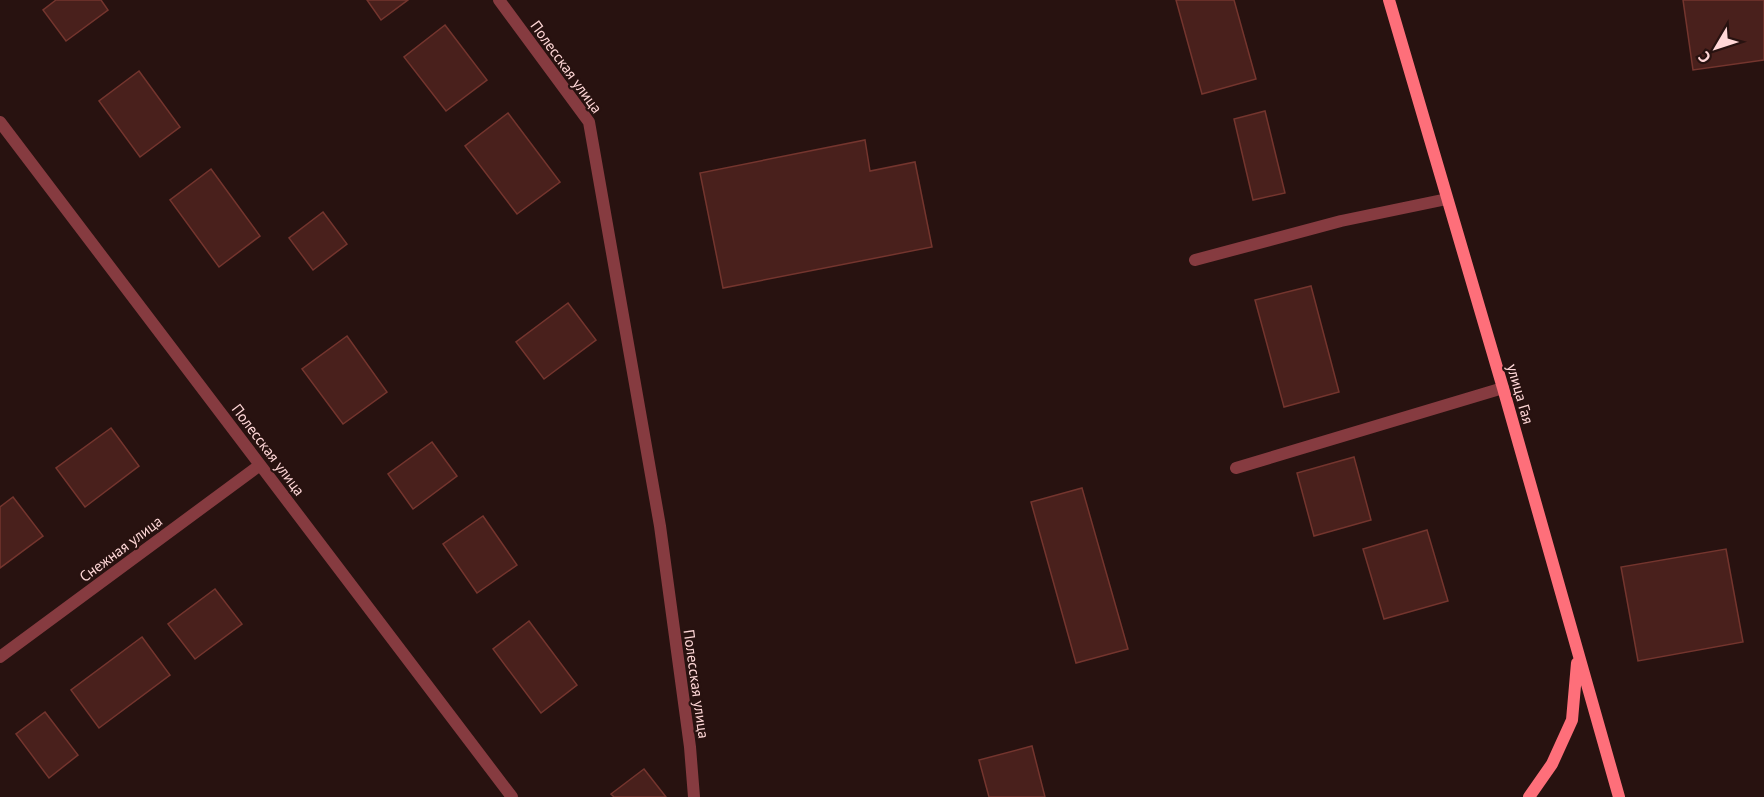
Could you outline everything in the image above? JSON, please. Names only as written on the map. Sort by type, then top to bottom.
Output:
[{"type":"main road","name":"улица Гая","points":[[1389,0],[1503,387],[1619,797]]},
{"type":"main road","points":[[1529,797],[1552,764],[1572,720],[1578,656]]},
{"type":"street","name":"Полесская улица","points":[[499,0],[589,122],[660,526],[690,747],[694,797]]},
{"type":"street","name":"Полесская улица","points":[[0,122],[512,797]]},
{"type":"street","points":[[1195,260],[1341,221],[1447,199]]},
{"type":"street","points":[[1236,468],[1503,387]]},
{"type":"street","name":"Снежная улица","points":[[0,657],[260,465]]},
{"type":"building","points":[[56,0],[101,0],[108,10],[66,41],[43,10]]},
{"type":"building","points":[[367,0],[408,0],[381,20]]},
{"type":"building","points":[[1176,0],[1234,0],[1256,79],[1202,94]]},
{"type":"building","points":[[1683,0],[1764,0],[1764,60],[1693,70]]},
{"type":"building","points":[[445,25],[487,80],[446,111],[404,57]]},
{"type":"building","points":[[139,71],[180,127],[140,157],[99,101]]},
{"type":"building","points":[[1265,111],[1285,193],[1253,200],[1234,119]]},
{"type":"building","points":[[508,113],[560,182],[517,214],[465,146]]},
{"type":"building","points":[[865,140],[870,171],[915,162],[932,247],[723,288],[700,173]]},
{"type":"building","points":[[211,169],[260,236],[219,267],[170,200]]},
{"type":"building","points":[[323,212],[347,244],[313,270],[289,238]]},
{"type":"building","points":[[1311,286],[1339,392],[1284,407],[1255,300]]},
{"type":"building","points":[[568,303],[596,340],[544,379],[516,342]]},
{"type":"building","points":[[347,336],[387,392],[343,424],[302,369]]},
{"type":"building","points":[[111,428],[139,466],[85,507],[56,468]]},
{"type":"building","points":[[432,442],[457,476],[413,509],[388,474]]},
{"type":"building","points":[[1354,457],[1371,520],[1314,536],[1297,473]]},
{"type":"building","points":[[1082,488],[1128,649],[1076,663],[1031,502]]},
{"type":"building","points":[[13,497],[43,536],[0,568],[0,507]]},
{"type":"building","points":[[483,516],[517,565],[477,593],[443,544]]},
{"type":"building","points":[[1427,530],[1448,601],[1384,619],[1363,549]]},
{"type":"building","points":[[1726,549],[1743,642],[1638,661],[1621,567]]},
{"type":"building","points":[[215,589],[242,624],[195,659],[168,624]]},
{"type":"building","points":[[529,621],[577,685],[541,713],[493,649]]},
{"type":"building","points":[[142,637],[170,675],[99,728],[71,690]]},
{"type":"building","points":[[45,712],[78,755],[49,778],[16,734]]},
{"type":"building","points":[[1032,746],[1045,797],[989,797],[979,760]]},
{"type":"building","points":[[644,769],[666,797],[614,797],[611,794]]}]
